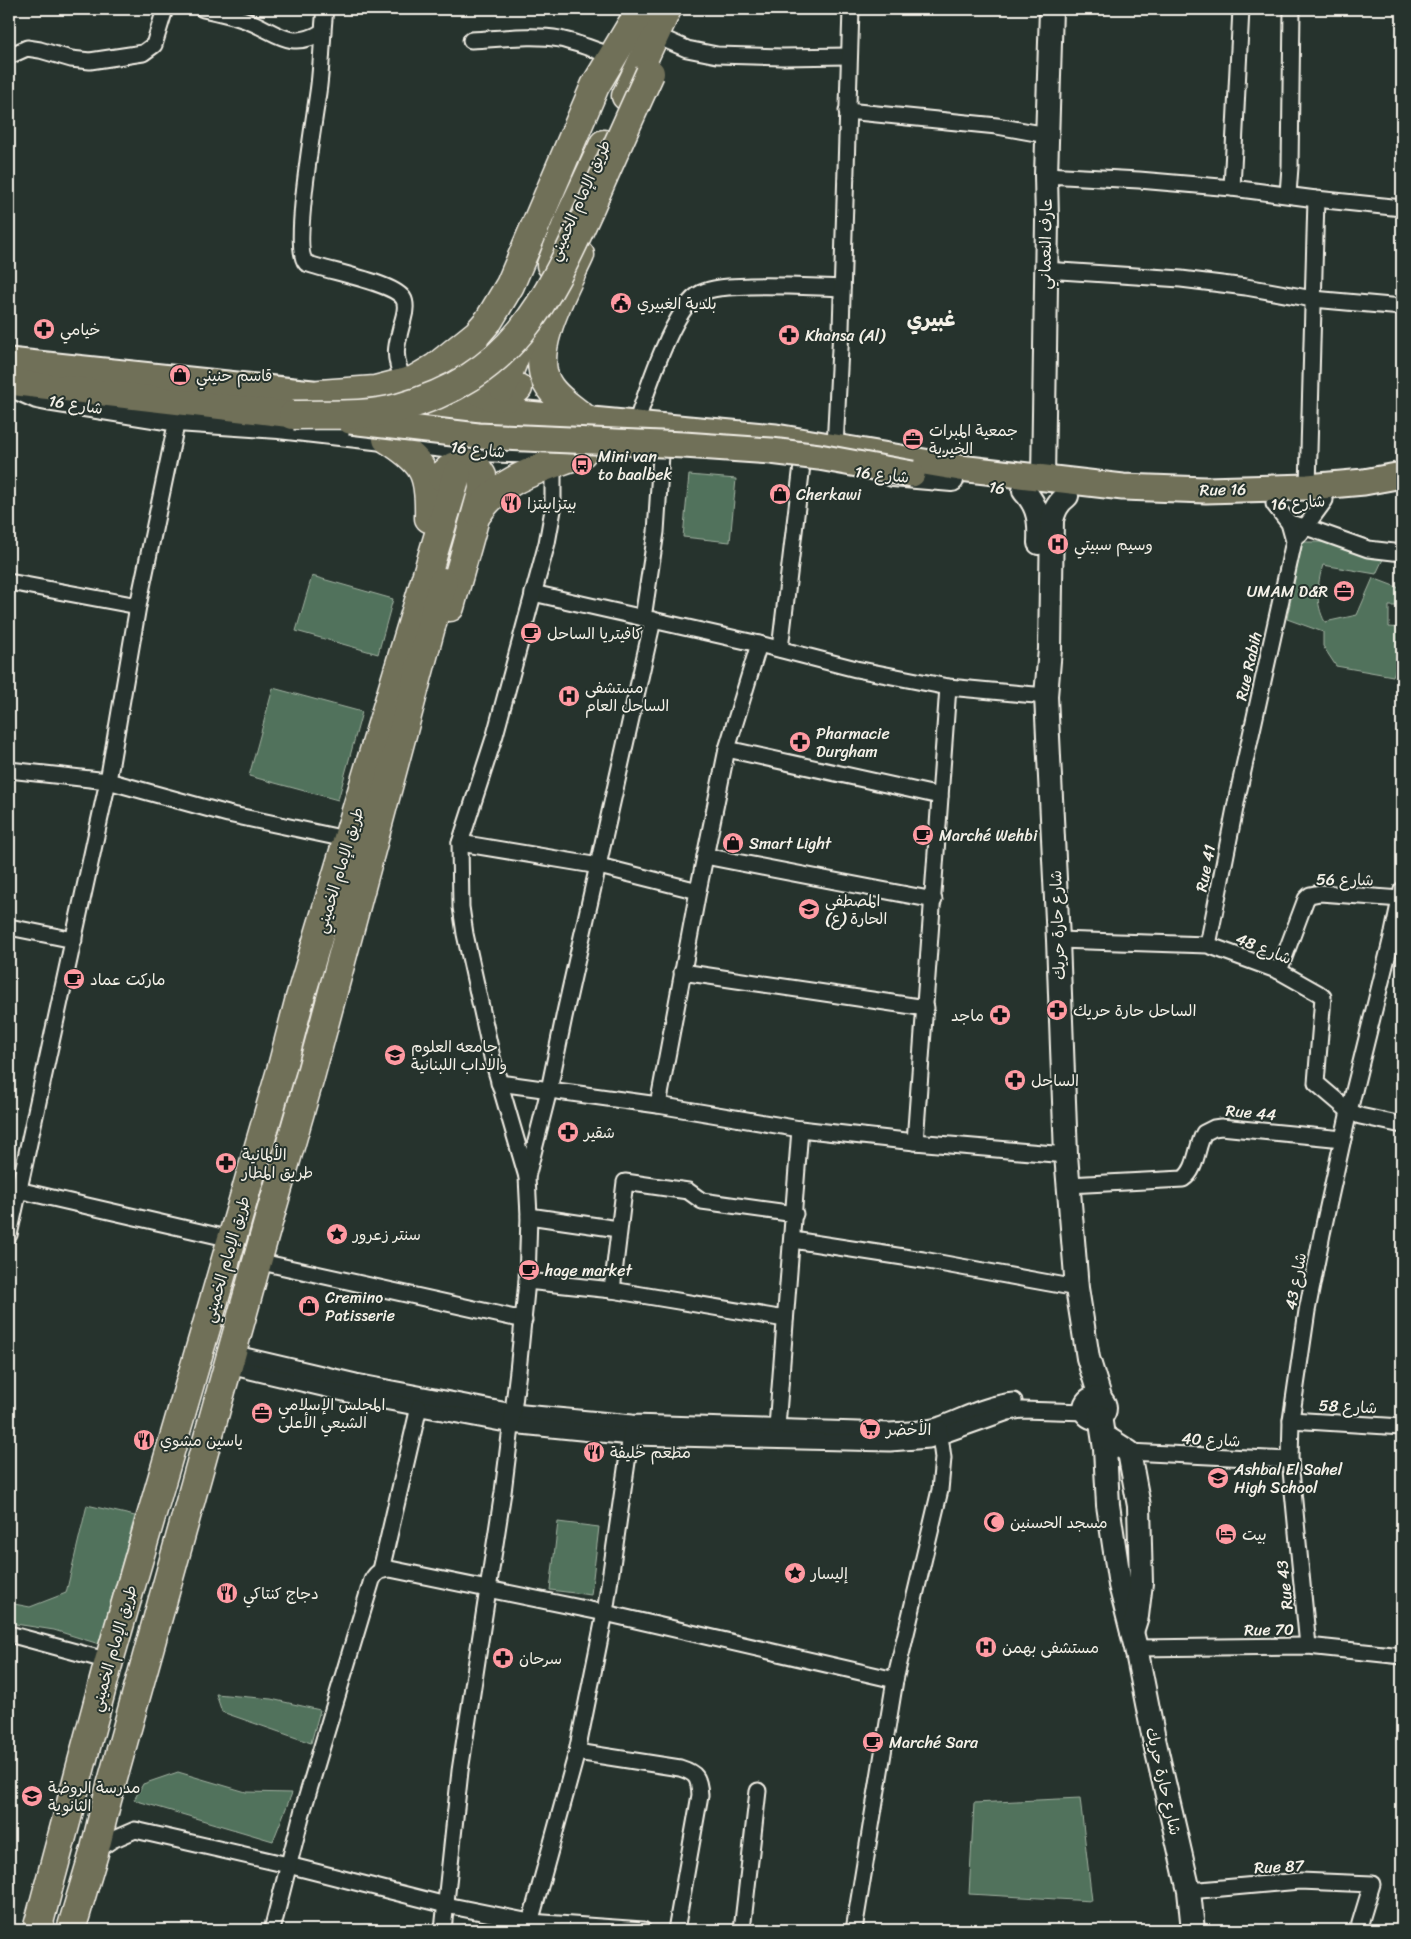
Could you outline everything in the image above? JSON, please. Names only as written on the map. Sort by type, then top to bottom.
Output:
[{"type":"highway","points":[[656,28],[650,90],[641,118],[524,379],[511,395],[496,397],[481,393],[475,388],[472,381],[476,361],[584,110],[612,56],[656,28]]},
{"type":"highway","points":[[292,415],[365,413],[398,408],[458,385],[480,371],[508,346],[530,320],[566,261],[656,28]]},
{"type":"highway","name":"طريق الإمام الخميني","points":[[495,384],[656,28]]},
{"type":"highway","points":[[320,394],[375,390],[414,380],[436,367],[477,334],[489,320],[510,285]]},
{"type":"highway","points":[[547,330],[542,349],[542,363],[547,383],[561,399],[587,420]]},
{"type":"highway","points":[[387,439],[415,459],[424,472],[429,489],[429,518]]},
{"type":"highway","points":[[473,524],[488,500],[499,489],[553,458],[582,453]]},
{"type":"highway","points":[[338,873],[341,838],[364,743],[429,518],[445,473],[452,466],[465,464],[477,468],[483,480],[483,489],[404,776],[392,807],[378,826]]},
{"type":"highway","name":"طريق الإمام الخميني","points":[[40,1925],[66,1818],[109,1662],[300,998],[464,476],[378,826],[310,1077],[160,1610],[94,1853],[70,1930]]},
{"type":"highway","points":[[282,1066],[310,1077]]},
{"type":"highway","points":[[127,1600],[160,1610]]},
{"type":"main road","name":"شارع 16","points":[[11,378],[292,415],[478,436],[771,451],[819,457],[952,480]]},
{"type":"main road","name":"شارع 16","points":[[11,378],[320,394],[776,437],[960,468],[1045,490],[1138,501],[1281,514],[1316,494],[1402,492]]},
{"type":"main road","points":[[670,455],[663,450],[658,442],[659,436],[663,431],[675,427]]},
{"type":"main road","name":"Rue 16","points":[[1045,490],[1123,487],[1316,494],[1402,475]]},
{"type":"main road","name":"16","points":[[952,480],[1045,490]]},
{"type":"street","points":[[9,56],[27,48],[70,59],[90,61],[143,53],[154,45],[165,9]]},
{"type":"street","points":[[203,9],[245,20],[285,39],[306,40],[322,32]]},
{"type":"street","points":[[325,9],[320,71],[303,206],[301,255],[306,263],[382,285],[399,294],[404,299],[404,316],[397,341],[396,356],[404,383]]},
{"type":"street","points":[[835,447],[851,9]]},
{"type":"street","name":"عارف النعماني","points":[[1045,490],[1046,175],[1051,9]]},
{"type":"street","points":[[1232,188],[1241,9]]},
{"type":"street","points":[[1288,194],[1292,9]]},
{"type":"street","points":[[656,28],[687,49],[717,55],[848,56]]},
{"type":"street","points":[[470,40],[540,37],[558,39],[579,44],[612,56]]},
{"type":"street","points":[[847,111],[997,126],[1047,135]]},
{"type":"street","points":[[1046,175],[1232,188],[1402,208]]},
{"type":"street","points":[[1316,199],[1313,299],[1316,494]]},
{"type":"street","points":[[1045,270],[1181,279],[1246,287],[1313,299],[1402,307]]},
{"type":"street","points":[[636,424],[649,382],[683,308],[700,293],[724,287],[780,285],[842,288]]},
{"type":"street","name":"شارع 16","points":[[11,378],[37,397],[177,420],[279,426],[553,458]]},
{"type":"street","points":[[9,1234],[14,1189],[74,940],[108,782],[138,606],[177,420]]},
{"type":"street","name":"شارع 16","points":[[582,453],[670,455],[802,465],[952,480]]},
{"type":"street","points":[[527,1177],[550,1090],[564,1017],[599,866],[648,619],[656,532],[670,455]]},
{"type":"street","points":[[443,1930],[460,1770],[488,1589],[524,1320],[529,1216],[527,1177],[499,1083],[474,983],[461,907],[460,843],[495,734],[532,592],[547,543],[553,510],[553,458]]},
{"type":"street","points":[[780,649],[802,465]]},
{"type":"street","points":[[1045,490],[1060,502],[1054,510],[1052,520],[1045,585],[1040,520],[1037,509],[1045,490]]},
{"type":"street","name":"Rue Rabih","points":[[1237,798],[1294,541],[1306,527],[1316,494]]},
{"type":"street","points":[[1281,514],[1306,527],[1368,548],[1402,553]]},
{"type":"street","name":"Rue Rabih","points":[[1281,514],[1294,541]]},
{"type":"street","points":[[9,582],[138,606]]},
{"type":"street","name":"شارع حارة حريك","points":[[1045,585],[1038,649],[1046,696],[1066,1155],[1076,1288],[1088,1358],[1120,1585],[1189,1891],[1193,1930]]},
{"type":"street","points":[[532,592],[759,644],[840,665],[948,687],[1046,696]]},
{"type":"street","points":[[658,1106],[682,972],[727,749],[759,644]]},
{"type":"street","points":[[916,1142],[948,687]]},
{"type":"street","points":[[727,749],[940,796]]},
{"type":"street","points":[[9,770],[108,782],[228,814],[341,838]]},
{"type":"street","name":"Rue 41","points":[[1208,945],[1237,798]]},
{"type":"street","points":[[460,843],[599,866],[698,891]]},
{"type":"street","points":[[705,856],[934,900]]},
{"type":"street","name":"شارع 56","points":[[1279,970],[1306,899],[1310,895],[1320,893],[1402,894]]},
{"type":"street","name":"شارع 43","points":[[1290,1460],[1291,1420],[1307,1311],[1349,1110],[1402,894]]},
{"type":"street","points":[[9,927],[74,940]]},
{"type":"street","name":"شارع 48","points":[[1058,940],[1208,945],[1279,970],[1318,992],[1323,997],[1316,1083],[1349,1110]]},
{"type":"street","points":[[682,972],[926,1008]]},
{"type":"street","points":[[499,1083],[800,1129],[916,1142],[1066,1155]]},
{"type":"street","points":[[1349,1110],[1360,1116],[1402,1125]]},
{"type":"street","name":"Rue 44","points":[[1068,1185],[1183,1179],[1189,1175],[1204,1133],[1214,1128],[1221,1127],[1343,1139]]},
{"type":"street","points":[[777,1427],[793,1240],[800,1129]]},
{"type":"street","points":[[612,1290],[624,1182],[688,1191],[702,1201],[795,1214]]},
{"type":"street","points":[[14,1189],[231,1238]]},
{"type":"street","points":[[529,1216],[618,1229]]},
{"type":"street","points":[[793,1240],[923,1260],[1076,1288]]},
{"type":"street","points":[[258,1261],[524,1320]]},
{"type":"street","points":[[527,1281],[612,1290],[785,1319]]},
{"type":"street","points":[[230,1359],[356,1382],[512,1419]]},
{"type":"street","points":[[230,1359],[352,1395],[418,1407],[512,1419],[632,1430],[890,1443],[929,1440],[939,1431]]},
{"type":"street","points":[[381,1570],[418,1407]]},
{"type":"street","points":[[632,1430],[777,1427],[939,1431],[1022,1410],[1094,1411],[1129,1452]]},
{"type":"street","name":"شارع 58","points":[[1291,1420],[1402,1427]]},
{"type":"street","points":[[529,1926],[577,1752],[605,1613],[632,1430]]},
{"type":"street","points":[[854,1930],[895,1680],[940,1490],[943,1458],[939,1431]]},
{"type":"street","name":"شارع حارة حريك","points":[[1129,1452],[1138,1506],[1140,1583],[1134,1641]]},
{"type":"street","name":"شارع 40","points":[[1129,1452],[1290,1460]]},
{"type":"street","name":"Rue 43","points":[[1290,1460],[1308,1646]]},
{"type":"street","points":[[272,1930],[302,1813],[372,1580],[376,1573],[381,1570],[390,1569],[605,1613],[895,1680]]},
{"type":"street","points":[[9,1634],[109,1662]]},
{"type":"street","name":"Rue 70","points":[[1134,1641],[1308,1646],[1402,1656]]},
{"type":"street","points":[[577,1752],[674,1766],[696,1775],[699,1782],[700,1795],[676,1930]]},
{"type":"street","points":[[742,1930],[758,1791]]},
{"type":"street","points":[[94,1853],[112,1840],[135,1830],[288,1865],[529,1926],[642,1930]]},
{"type":"street","name":"Rue 87","points":[[1189,1891],[1300,1881],[1372,1884],[1358,1930]]},
{"type":"green space","points":[[689,475],[736,479],[730,542],[683,537]]},
{"type":"green space","points":[[1302,542],[1322,542],[1384,557],[1376,574],[1323,565],[1319,579],[1318,601],[1325,622],[1357,615],[1373,578],[1402,589],[1402,606],[1389,606],[1389,627],[1402,628],[1402,652],[1393,676],[1336,666],[1323,646],[1323,632],[1287,619]]},
{"type":"green space","points":[[312,576],[393,599],[378,654],[296,631]]},
{"type":"green space","points":[[273,688],[362,712],[338,800],[249,776]]},
{"type":"green space","points":[[87,1505],[135,1516],[99,1644],[54,1630],[9,1623],[9,1603],[30,1607],[66,1593]]},
{"type":"green space","points":[[558,1522],[599,1527],[591,1595],[550,1590]]},
{"type":"green space","points":[[216,1694],[271,1699],[320,1710],[311,1743],[222,1712]]},
{"type":"green space","points":[[178,1772],[246,1792],[292,1793],[273,1841],[134,1800],[143,1784]]},
{"type":"green space","points":[[1080,1798],[1092,1901],[969,1894],[974,1803]]},
{"type":"place","name":"بلدية الغبيري","points":[[621,303]]},
{"type":"place","name":"خيامي","points":[[44,329]]},
{"type":"place","name":"Khansa (Al)","points":[[789,335]]},
{"type":"place","name":"قاسم حنيني","points":[[180,375]]},
{"type":"place","name":"جمعية المبرات الخيرية","points":[[913,439]]},
{"type":"place","name":"Mini van to baalbek","points":[[582,465]]},
{"type":"place","name":"Cherkawi","points":[[780,494]]},
{"type":"place","name":"بيتزابيتزا","points":[[511,503]]},
{"type":"place","name":"وسيم سبيتي","points":[[1058,544]]},
{"type":"place","name":"UMAM D&R","points":[[1344,591]]},
{"type":"place","name":"كافيتريا الساحل","points":[[531,633]]},
{"type":"place","name":"مستشفى الساحل العام","points":[[569,696]]},
{"type":"place","name":"Pharmacie Durgham","points":[[800,742]]},
{"type":"place","name":"Marché Wehbi","points":[[923,835]]},
{"type":"place","name":"Smart Light","points":[[733,843]]},
{"type":"place","name":"المصطفى الحارة (ع)","points":[[809,909]]},
{"type":"place","name":"ماركت عماد","points":[[74,979]]},
{"type":"place","name":"الساحل حارة حريك","points":[[1057,1010]]},
{"type":"place","name":"ماجد","points":[[1000,1015]]},
{"type":"place","name":"جامعه العلوم والاداب اللبنانية","points":[[395,1055]]},
{"type":"place","name":"الساحل","points":[[1015,1080]]},
{"type":"place","name":"شقير","points":[[568,1132]]},
{"type":"place","name":"الألمانية طريق المطار","points":[[226,1163]]},
{"type":"place","name":"سنتر زعرور","points":[[337,1234]]},
{"type":"place","name":"hage market","points":[[529,1270]]},
{"type":"place","name":"Cremino Patisserie","points":[[309,1306]]},
{"type":"place","name":"المجلس الإسلامي الشيعي الأعلى","points":[[262,1413]]},
{"type":"place","name":"الأخضر","points":[[870,1429]]},
{"type":"place","name":"ياسين مشوي","points":[[144,1440]]},
{"type":"place","name":"مطعم خليفة","points":[[594,1452]]},
{"type":"place","name":"Ashbal El Sahel High School","points":[[1218,1478]]},
{"type":"place","name":"مسجد الحسنين","points":[[994,1522]]},
{"type":"place","name":"بيت","points":[[1226,1534]]},
{"type":"place","name":"إليسار","points":[[795,1573]]},
{"type":"place","name":"دجاج كنتاكي","points":[[227,1593]]},
{"type":"place","name":"مستشفى بهمن","points":[[986,1647]]},
{"type":"place","name":"سرحان","points":[[503,1658]]},
{"type":"place","name":"Marché Sara","points":[[873,1742]]},
{"type":"place","name":"مدرسة الروضة الثانوية","points":[[32,1796]]},
{"type":"district","name":"غبيري","points":[[931,319]]}]
